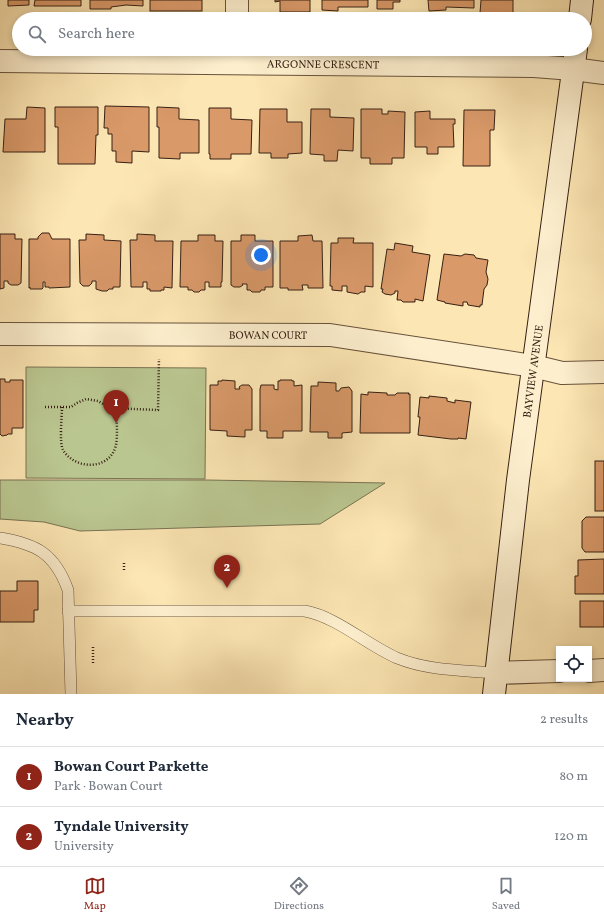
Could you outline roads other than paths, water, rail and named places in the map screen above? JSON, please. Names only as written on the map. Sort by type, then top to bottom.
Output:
[{"type":"street","points":[[237,0],[237,12]]},
{"type":"street","points":[[581,12],[582,0]]},
{"type":"street","name":"ARGONNE CRESCENT","points":[[0,61],[237,56],[534,66],[574,59],[604,73]]},
{"type":"street","name":"BAYVIEW AVENUE","points":[[494,694],[518,480],[574,59]]},
{"type":"street","name":"BOWAN COURT","points":[[0,334],[330,335],[533,366],[562,373],[604,372]]},
{"type":"street","points":[[592,671],[604,670]]},
{"type":"street","points":[[496,673],[556,671]]},
{"type":"lane","points":[[0,538],[18,541],[36,548],[51,560],[62,574],[68,590],[71,694]]},
{"type":"lane","points":[[68,612],[305,611],[325,617],[382,650],[415,664],[439,669],[496,673]]},
{"type":"place","name":"Bowan Court Parkette","points":[[116,423]]},
{"type":"place","name":"Tyndale University","points":[[227,588]]}]
